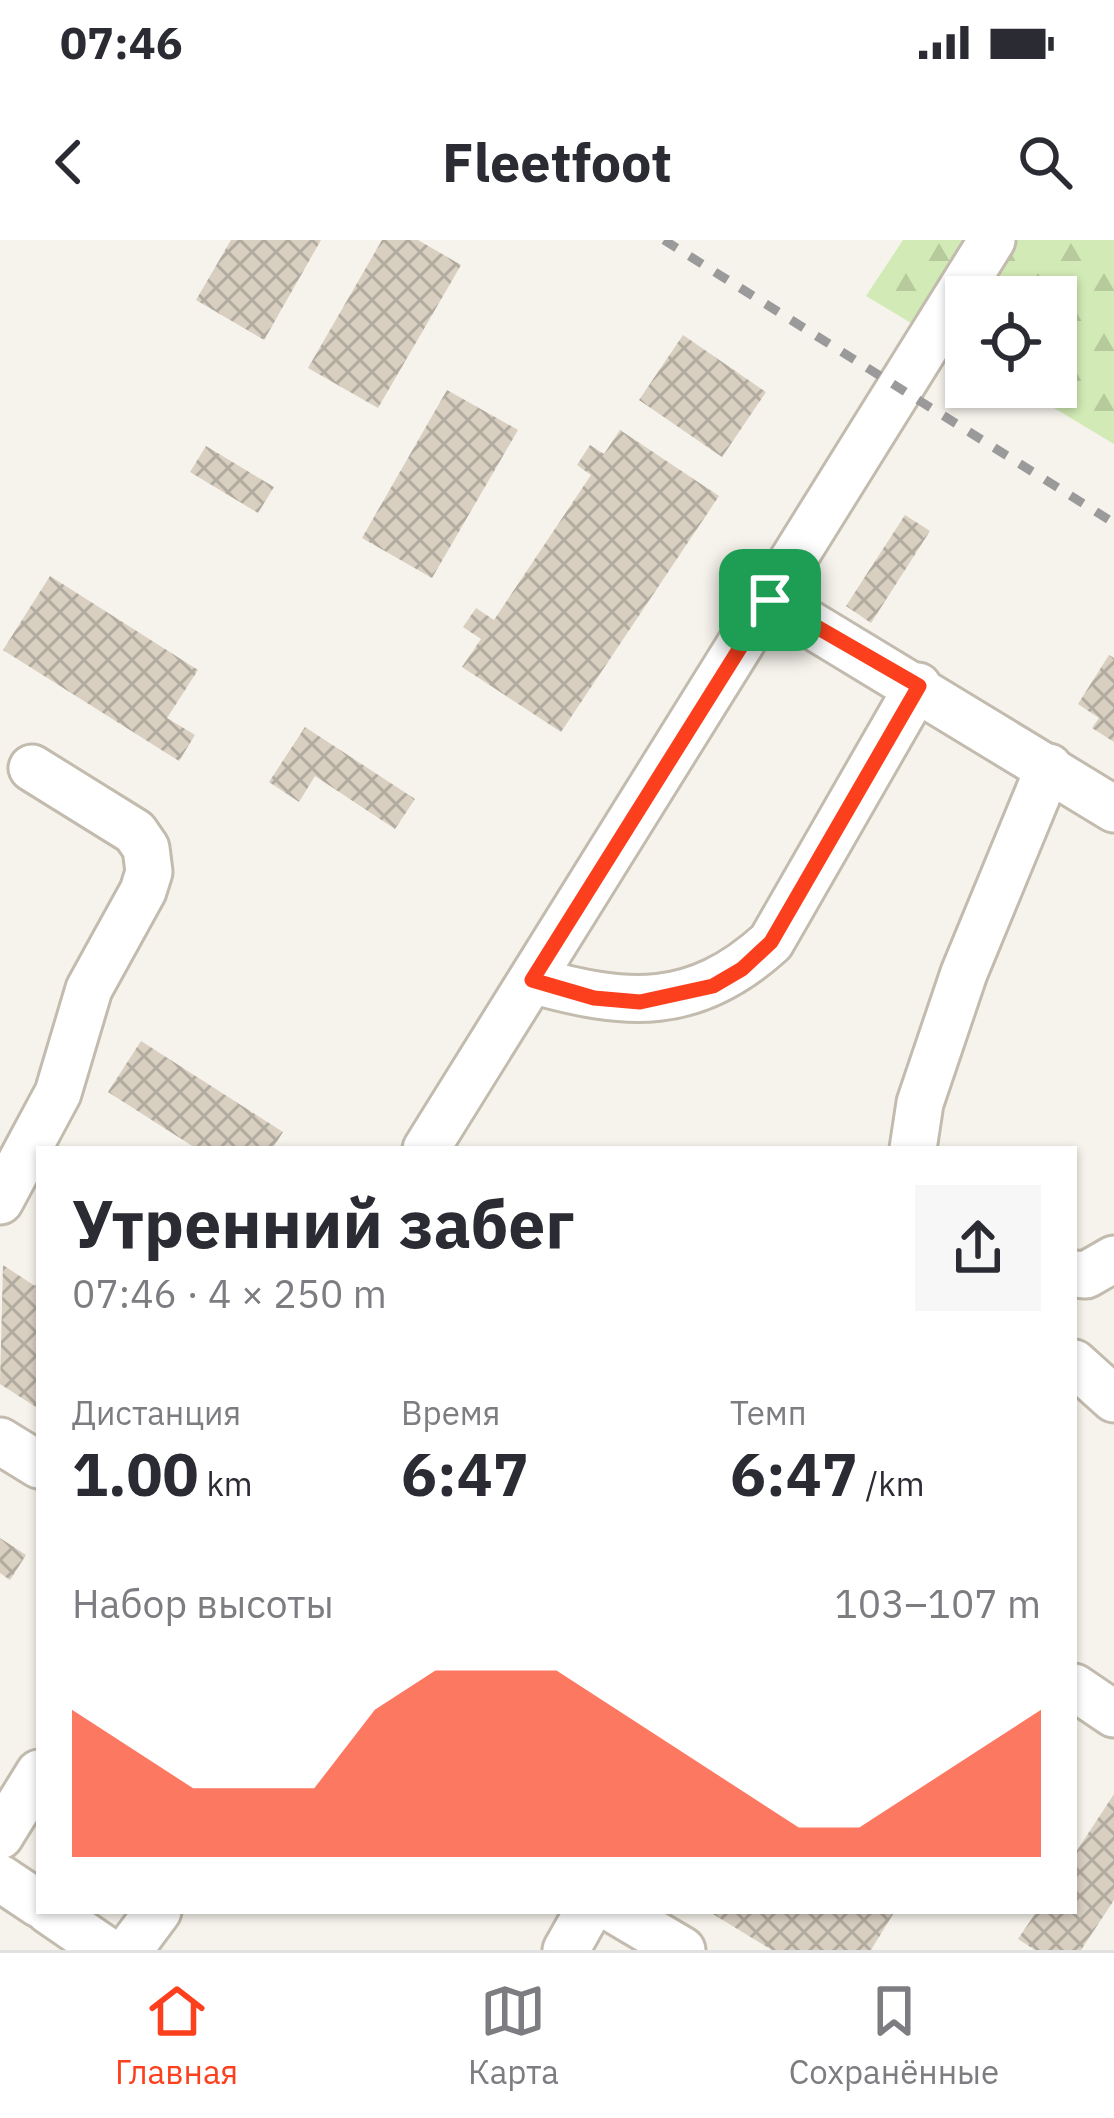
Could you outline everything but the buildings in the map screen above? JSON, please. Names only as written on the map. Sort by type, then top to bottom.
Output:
[{"type":"lane","points":[[428,1146],[992,240]]},
{"type":"lane","points":[[770,600],[919,686],[1114,809]]},
{"type":"lane","points":[[532,980],[594,998],[640,1002],[713,986],[742,969],[771,942],[919,686]]},
{"type":"lane","points":[[913,1146],[920,1103],[964,973],[1049,767]]},
{"type":"lane","points":[[0,1201],[58,1093],[89,988],[148,872],[146,848],[135,832],[32,768]]},
{"type":"lane","points":[[1077,1274],[1086,1275],[1114,1259]]},
{"type":"lane","points":[[1077,1366],[1114,1399]]},
{"type":"lane","points":[[0,1441],[36,1463]]},
{"type":"lane","points":[[1077,1689],[1114,1714]]},
{"type":"lane","points":[[0,1836],[36,1777]]},
{"type":"lane","points":[[0,1878],[36,1902]]},
{"type":"lane","points":[[53,1914],[106,1950]]},
{"type":"lane","points":[[129,1950],[156,1914]]},
{"type":"lane","points":[[566,1950],[586,1914]]},
{"type":"lane","points":[[621,1914],[682,1950]]},
{"type":"green space","points":[[903,240],[1114,240],[1114,444],[1054,408],[1077,408],[1077,276],[945,276],[945,343],[866,296]]},
{"type":"railway","points":[[664,240],[1114,523]]},
{"type":"route","points":[[770,600],[919,686],[771,942],[742,969],[713,986],[640,1002],[594,998],[532,980],[628,822],[770,600]]}]
